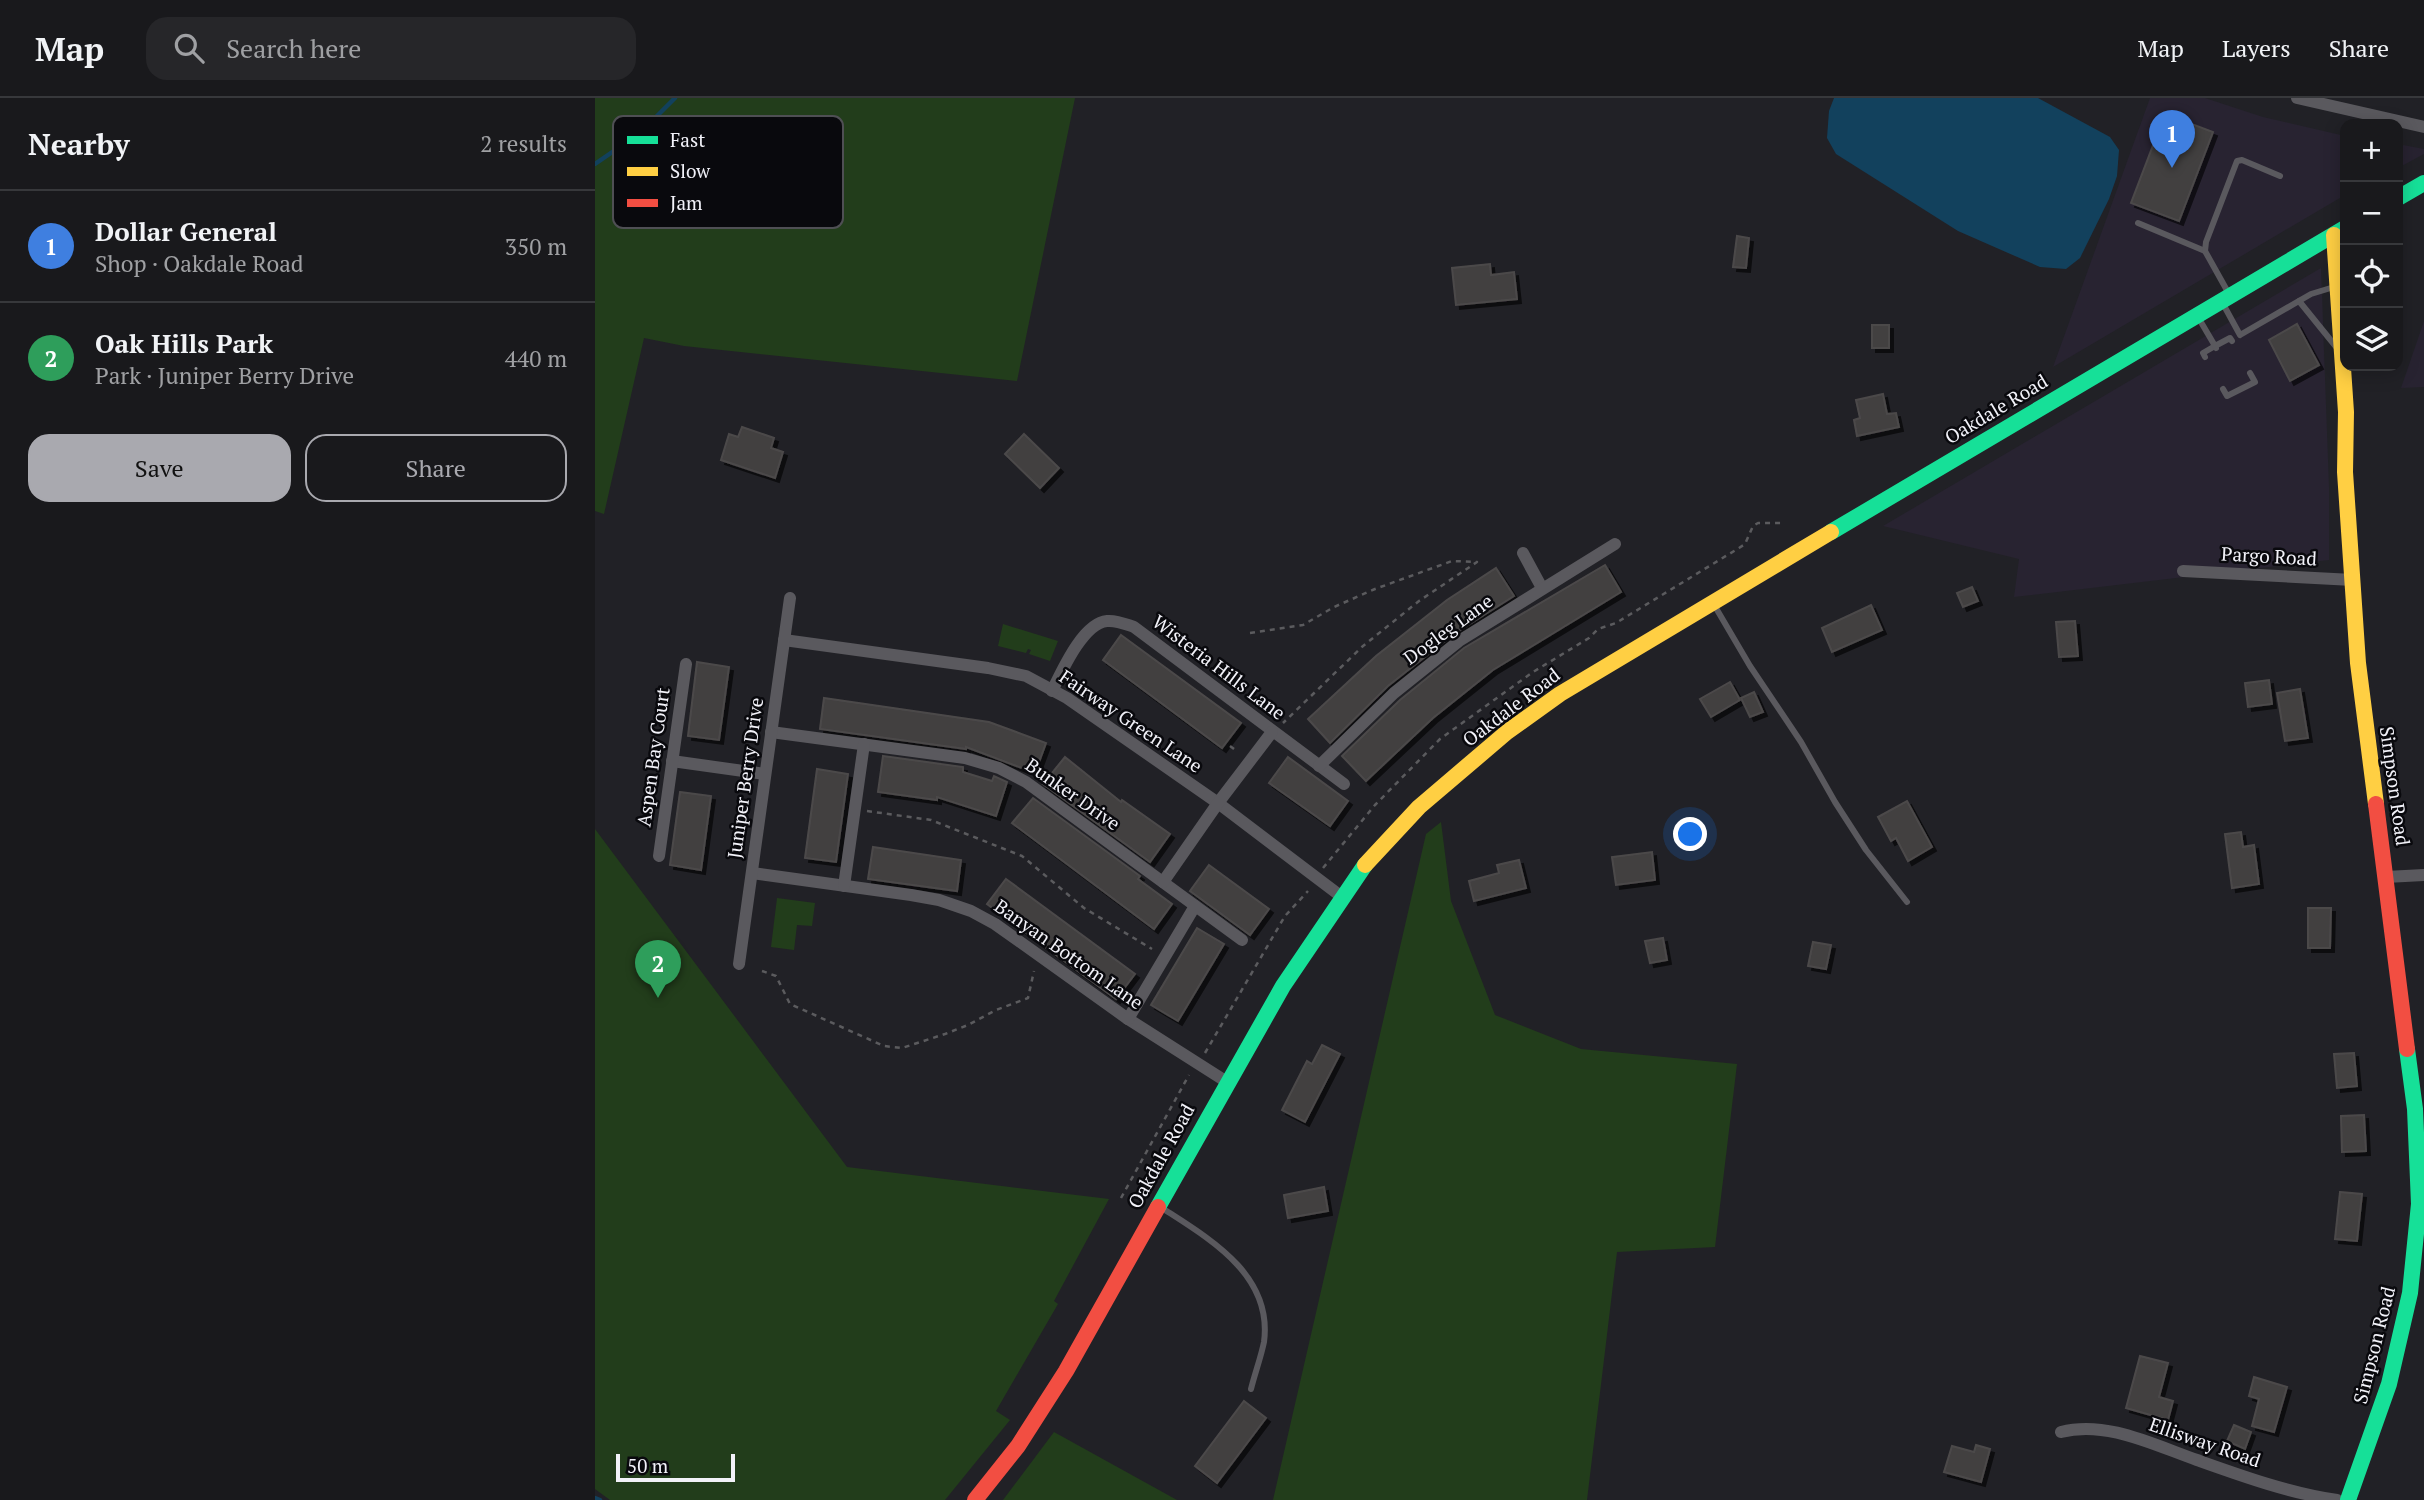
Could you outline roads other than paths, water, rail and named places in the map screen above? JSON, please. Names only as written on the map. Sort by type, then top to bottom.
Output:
[{"type":"main road","points":[[2403,195],[2424,183]]},
{"type":"main road","name":"Simpson Road","points":[[2340,232],[2337,286],[2340,351]]},
{"type":"main road","name":"Oakdale Road","points":[[975,1500],[1018,1446],[1066,1371],[1283,986],[1365,865],[1419,807],[1507,732],[1560,694],[2340,232]]},
{"type":"main road","name":"Simpson Road","points":[[2342,371],[2346,412],[2345,472],[2363,710],[2421,1172],[2415,1260],[2399,1349],[2348,1500]]},
{"type":"street","points":[[2297,98],[2424,127]]},
{"type":"street","name":"Dogleg Lane","points":[[1319,766],[1405,684],[1459,641],[1615,544]]},
{"type":"street","points":[[1523,553],[1542,588]]},
{"type":"street","name":"Pargo Road","points":[[2183,571],[2353,580]]},
{"type":"street","name":"Juniper Berry Drive","points":[[739,964],[790,597]]},
{"type":"street","name":"Wisteria Hills Lane","points":[[1052,691],[1063,668],[1093,626],[1104,621],[1118,621],[1134,627],[1344,784]]},
{"type":"street","name":"Fairway Green Lane","points":[[784,639],[988,668],[1026,677],[1052,691],[1218,803],[1342,897]]},
{"type":"street","name":"Aspen Bay Court","points":[[659,856],[686,664]]},
{"type":"street","name":"Bunker Drive","points":[[771,732],[965,758],[999,768],[1026,782],[1243,940]]},
{"type":"street","points":[[1163,882],[1272,732]]},
{"type":"street","points":[[844,886],[864,744]]},
{"type":"street","points":[[672,761],[765,774]]},
{"type":"street","name":"Banyan Bottom Lane","points":[[752,873],[911,895],[971,911],[1128,1019],[1227,1082]]},
{"type":"street","points":[[2386,877],[2424,876]]},
{"type":"street","points":[[1128,1019],[1195,906]]},
{"type":"street","name":"Ellisway Road","points":[[2061,1432],[2081,1428],[2130,1436],[2275,1486],[2313,1497],[2337,1500]]},
{"type":"lane","points":[[2240,335],[2205,251],[2206,242],[2237,161],[2242,160],[2280,176]]},
{"type":"lane","points":[[2138,223],[2205,251]]},
{"type":"lane","points":[[2205,357],[2203,353],[2299,301],[2337,286]]},
{"type":"lane","points":[[2299,301],[2330,343],[2340,351]]},
{"type":"lane","points":[[2197,315],[2216,348]]},
{"type":"lane","points":[[2223,388],[2227,396],[2255,382],[2250,373]]},
{"type":"lane","points":[[2236,381],[2241,389]]},
{"type":"lane","points":[[1712,602],[1866,850],[1907,902]]},
{"type":"lane","points":[[1158,1205],[1217,1244],[1253,1284],[1263,1306],[1264,1341],[1251,1389]]},
{"type":"water","points":[[1834,98],[2038,98],[2110,137],[2119,150],[2117,176],[2109,199],[2080,258],[2066,269],[2040,267],[1958,231],[1836,154],[1827,138],[1829,111]]},
{"type":"waterway","points":[[657,116],[675,98]]},
{"type":"waterway","points":[[595,164],[613,152]]},
{"type":"waterway","points":[[595,1498],[600,1500]]},
{"type":"place","name":"Dollar General","points":[[2172,168]]},
{"type":"place","name":"Oak Hills Park","points":[[658,998]]}]
